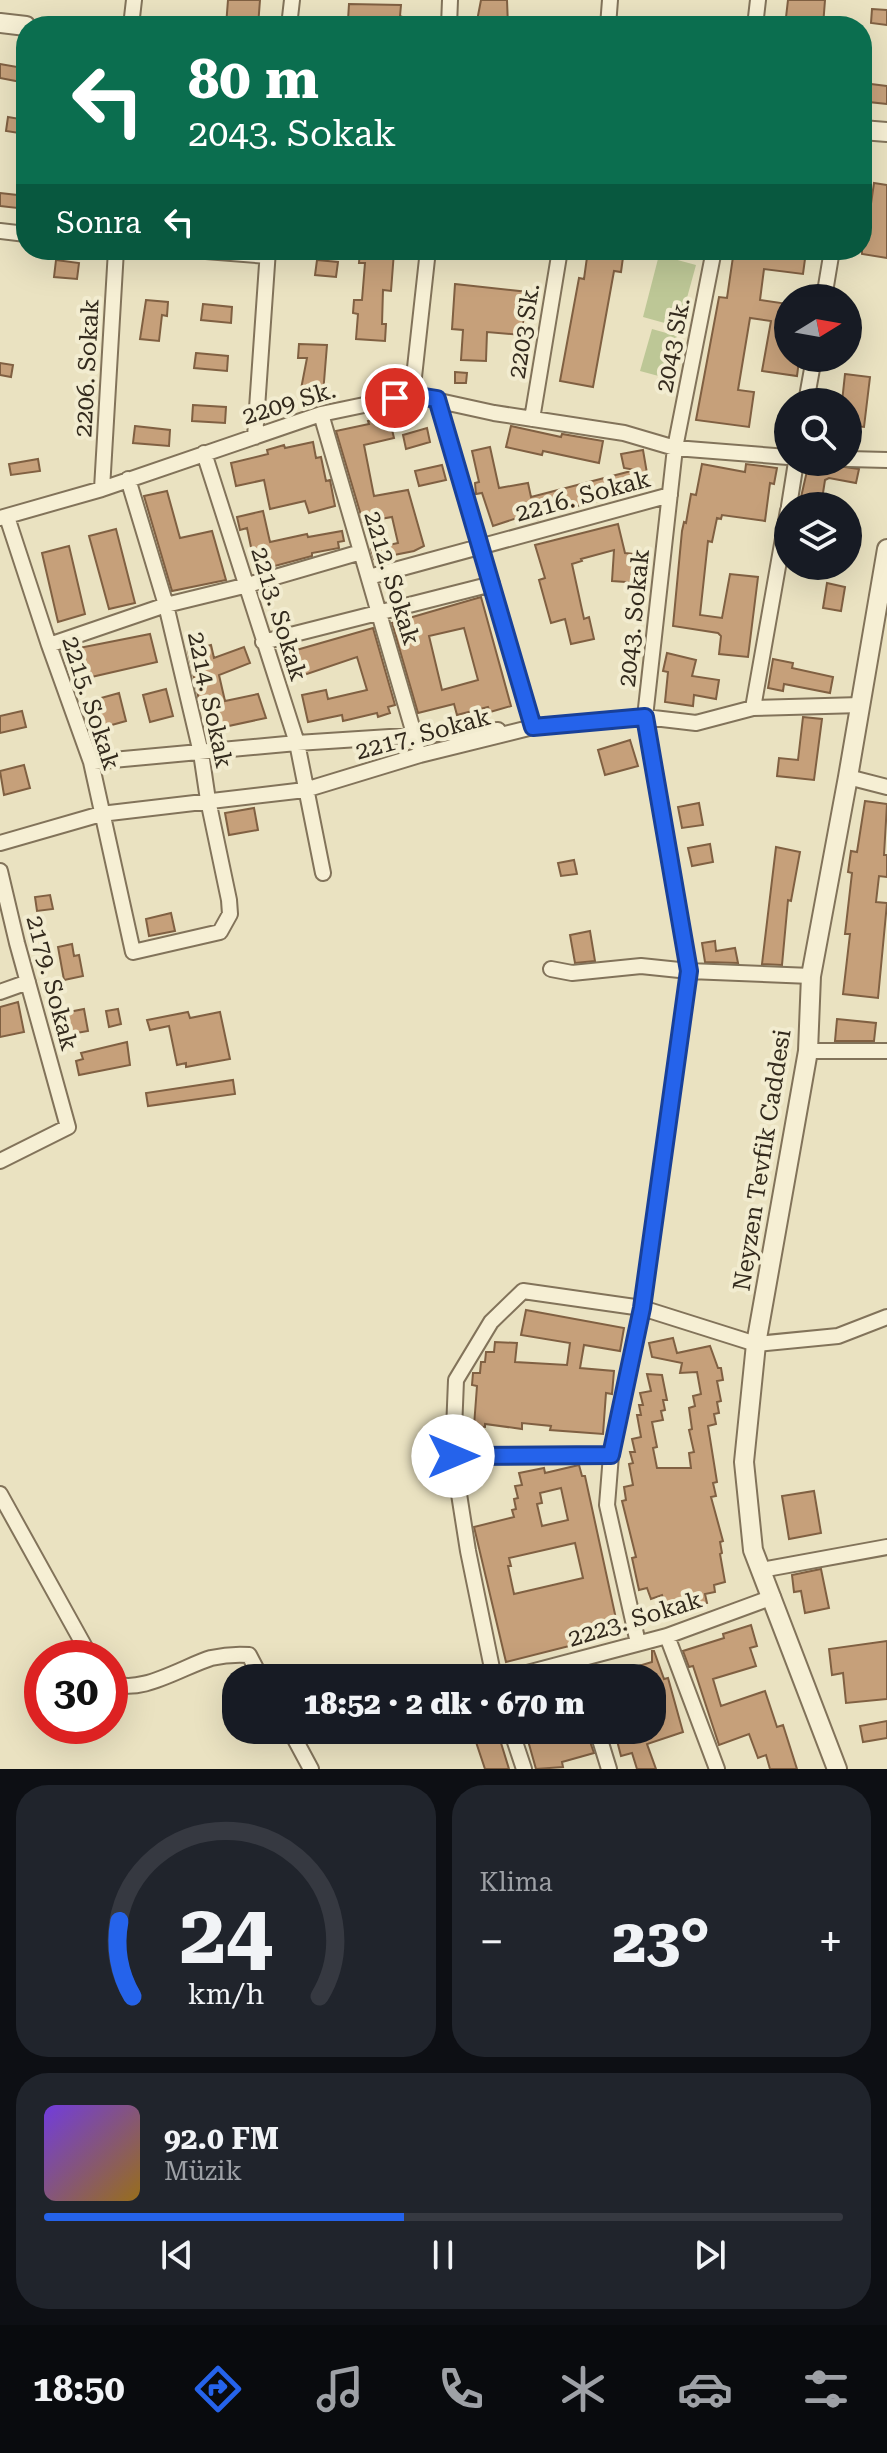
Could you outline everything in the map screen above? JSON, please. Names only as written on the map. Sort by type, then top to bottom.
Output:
[{"type":"street","name":"2206. Sokak","points":[[102,489],[115,260]]},
{"type":"street","points":[[255,437],[268,260]]},
{"type":"street","points":[[412,395],[427,260]]},
{"type":"street","name":"2203 Sk.","points":[[532,419],[558,260]]},
{"type":"street","name":"2043 Sk.","points":[[675,448],[712,260]]},
{"type":"street","points":[[826,284],[830,260]]},
{"type":"street","name":"2209 Sk.","points":[[4,518],[102,489],[321,414],[412,395],[532,419],[624,433],[675,448],[774,456]]},
{"type":"street","points":[[91,762],[297,743],[533,727],[437,399]]},
{"type":"street","name":"2212. Sokak","points":[[321,414],[420,755]]},
{"type":"street","name":"2043. Sokak","points":[[638,1643],[607,1505],[611,1455],[642,1308],[689,971],[645,717],[675,448]]},
{"type":"street","name":"2213. Sokak","points":[[204,453],[297,743],[323,873]]},
{"type":"street","points":[[862,459],[887,460]]},
{"type":"street","name":"2214. Sokak","points":[[128,479],[166,605],[201,753],[230,914],[220,932],[133,952]]},
{"type":"street","name":"2216. Sokak","points":[[369,577],[670,495]]},
{"type":"street","name":"2215. Sokak","points":[[4,518],[91,762],[133,952]]},
{"type":"street","name":"Neyzen Tevfik Caddesi","points":[[837,1769],[753,1550],[744,1462],[756,1344],[808,1051],[811,976],[887,549]]},
{"type":"street","points":[[49,645],[166,605],[361,552]]},
{"type":"street","points":[[753,708],[775,580]]},
{"type":"street","points":[[263,642],[492,584]]},
{"type":"street","name":"2217. Sokak","points":[[0,843],[101,814],[305,790],[420,755],[533,727],[645,717],[696,723],[753,708],[861,705]]},
{"type":"street","points":[[848,777],[887,787]]},
{"type":"street","name":"2179. Sokak","points":[[0,871],[68,1127],[0,1161]]},
{"type":"street","points":[[551,969],[572,973],[641,966],[811,976]]},
{"type":"street","points":[[0,992],[28,982]]},
{"type":"street","points":[[808,1051],[887,1051]]},
{"type":"street","points":[[491,1664],[453,1456],[456,1380],[491,1322],[523,1291],[642,1308],[756,1344],[838,1336],[887,1317]]},
{"type":"street","points":[[453,1456],[611,1455]]},
{"type":"street","points":[[0,1494],[81,1640]]},
{"type":"street","points":[[761,1570],[887,1547]]},
{"type":"street","name":"2223. Sokak","points":[[562,1664],[667,1636],[773,1597]]},
{"type":"street","points":[[667,1636],[717,1769]]},
{"type":"street","points":[[128,1686],[143,1685],[209,1659],[231,1654],[249,1655],[254,1664]]},
{"type":"street","points":[[577,1660],[578,1664]]},
{"type":"street","points":[[298,1744],[311,1769]]},
{"type":"street","points":[[516,1744],[524,1769]]},
{"type":"street","points":[[601,1744],[609,1769]]},
{"type":"green space","points":[[658,260],[678,260],[696,265],[679,327],[643,317]]},
{"type":"green space","points":[[652,329],[677,336],[666,378],[640,371]]},
{"type":"building","points":[[228,0],[260,0],[259,16],[227,16]]},
{"type":"building","points":[[481,0],[507,0],[508,16],[478,16]]},
{"type":"building","points":[[788,0],[825,0],[824,16],[786,16]]},
{"type":"building","points":[[349,4],[401,5],[400,16],[348,16]]},
{"type":"building","points":[[872,9],[887,10],[887,25],[872,23]]},
{"type":"building","points":[[0,64],[16,67],[16,81],[0,78]]},
{"type":"building","points":[[872,84],[887,86],[887,104],[872,102]]},
{"type":"building","points":[[8,117],[16,118],[16,132],[6,131]]},
{"type":"building","points":[[874,183],[887,185],[887,258],[872,256]]},
{"type":"building","points":[[0,193],[16,195],[16,208],[0,206]]},
{"type":"building","points":[[56,260],[79,263],[77,279],[54,277]]},
{"type":"building","points":[[317,260],[338,262],[336,277],[315,275]]},
{"type":"building","points":[[359,260],[393,260],[391,291],[383,290],[385,341],[356,339],[358,314],[353,313],[354,300],[362,300],[365,263],[359,263]]},
{"type":"building","points":[[587,260],[623,260],[621,272],[614,271],[593,387],[560,381],[579,278],[584,279]]},
{"type":"building","points":[[733,260],[805,260],[803,274],[764,269],[760,300],[774,302],[774,372],[798,372],[797,376],[762,371],[771,321],[750,318],[738,390],[754,392],[749,427],[696,420],[719,297],[727,298]]},
{"type":"building","points":[[455,284],[528,292],[521,335],[487,332],[486,361],[461,360],[463,330],[452,329]]},
{"type":"building","points":[[146,300],[168,302],[167,316],[162,315],[159,341],[140,339]]},
{"type":"building","points":[[203,304],[232,307],[231,323],[201,320]]},
{"type":"building","points":[[299,344],[327,345],[323,394],[301,389],[307,358],[298,358]]},
{"type":"building","points":[[196,353],[228,356],[227,371],[194,368]]},
{"type":"building","points":[[0,363],[13,365],[11,377],[0,375]]},
{"type":"building","points":[[455,372],[467,373],[466,383],[455,383]]},
{"type":"building","points":[[845,374],[870,377],[864,427],[862,388],[844,388]]},
{"type":"building","points":[[193,405],[226,407],[225,423],[192,421]]},
{"type":"building","points":[[389,417],[394,438],[364,445],[374,496],[408,490],[424,546],[374,559],[371,549],[398,543],[392,517],[363,522],[336,431]]},
{"type":"building","points":[[135,426],[170,430],[169,446],[133,443]]},
{"type":"building","points":[[511,426],[561,437],[562,434],[603,441],[599,463],[506,447]]},
{"type":"building","points":[[427,428],[430,442],[406,449],[403,435]]},
{"type":"building","points":[[313,442],[316,458],[321,457],[326,481],[330,480],[335,506],[309,513],[305,501],[270,509],[264,480],[236,486],[231,463],[268,454],[267,450],[284,445],[285,448]]},
{"type":"building","points":[[490,447],[499,488],[528,483],[531,497],[635,470],[624,468],[621,454],[643,450],[649,485],[613,492],[614,497],[540,515],[540,519],[521,522],[520,517],[493,526],[482,493],[476,494],[475,483],[479,482],[472,451]]},
{"type":"building","points":[[38,459],[40,471],[11,475],[9,464]]},
{"type":"building","points":[[702,464],[745,472],[746,464],[774,468],[776,476],[774,484],[770,483],[765,521],[722,515],[721,519],[717,518],[712,542],[708,541],[700,615],[722,618],[730,574],[758,577],[748,657],[719,654],[721,636],[718,633],[673,626],[682,531],[691,494],[696,495]]},
{"type":"building","points":[[442,465],[446,480],[419,486],[415,471]]},
{"type":"building","points":[[806,476],[858,476],[856,483],[829,478],[825,480],[823,492],[802,492]]},
{"type":"building","points":[[167,491],[180,538],[212,531],[226,580],[172,591],[144,496]]},
{"type":"building","points":[[263,511],[270,542],[342,531],[344,541],[338,542],[339,548],[256,571],[247,528],[240,530],[237,517]]},
{"type":"building","points":[[618,524],[625,553],[643,555],[640,583],[612,581],[614,550],[572,564],[584,619],[589,617],[594,639],[571,644],[565,619],[551,623],[539,580],[545,578],[535,545]]},
{"type":"building","points":[[116,529],[135,603],[109,609],[89,536]]},
{"type":"building","points":[[69,546],[85,614],[58,622],[42,553]]},
{"type":"building","points":[[827,583],[845,587],[841,611],[823,608]]},
{"type":"building","points":[[481,597],[511,706],[490,712],[488,707],[457,715],[454,704],[418,713],[392,623]],"holes":[[[464,628],[478,680],[442,690],[429,636]]]},
{"type":"building","points":[[373,628],[395,705],[388,707],[390,713],[343,721],[342,715],[308,722],[302,695],[326,690],[328,699],[367,690],[357,657],[301,676],[293,651]]},
{"type":"building","points":[[150,634],[157,662],[87,678],[79,648]]},
{"type":"building","points":[[211,645],[214,658],[244,647],[250,663],[219,675],[225,701],[258,694],[266,718],[210,730],[203,699],[199,700],[188,651]]},
{"type":"building","points":[[667,653],[696,660],[692,676],[719,680],[716,699],[694,695],[693,706],[665,702],[668,672],[663,671]]},
{"type":"building","points":[[773,659],[793,663],[792,668],[833,677],[830,693],[784,684],[783,691],[768,688]]},
{"type":"building","points":[[166,689],[173,716],[150,722],[143,695]]},
{"type":"building","points":[[119,693],[126,721],[101,728],[94,700]]},
{"type":"building","points":[[22,711],[26,727],[0,733],[0,716]]},
{"type":"building","points":[[803,717],[822,719],[814,780],[777,776],[779,758],[798,760]]},
{"type":"building","points":[[630,740],[638,766],[605,775],[598,750]]},
{"type":"building","points":[[24,765],[30,788],[4,795],[0,771]]},
{"type":"building","points":[[865,801],[887,804],[884,855],[887,855],[887,877],[879,876],[876,902],[887,903],[878,998],[843,994],[850,934],[845,934],[852,873],[848,872],[851,851],[857,852]]},
{"type":"building","points":[[699,803],[703,825],[682,828],[678,807]]},
{"type":"building","points":[[254,808],[258,830],[229,835],[225,813]]},
{"type":"building","points":[[710,844],[713,862],[692,866],[688,848]]},
{"type":"building","points":[[776,847],[800,852],[791,901],[788,900],[782,965],[762,964]]},
{"type":"building","points":[[574,860],[577,874],[561,876],[558,863]]},
{"type":"building","points":[[50,895],[53,909],[37,911],[35,897]]},
{"type":"building","points":[[171,913],[175,931],[149,936],[146,919]]},
{"type":"building","points":[[590,931],[595,961],[575,963],[570,935]]},
{"type":"building","points":[[715,941],[716,951],[735,948],[738,963],[705,962],[702,943]]},
{"type":"building","points":[[72,944],[74,956],[79,955],[83,976],[64,980],[58,947]]},
{"type":"building","points":[[18,1002],[24,1032],[0,1037],[0,1007]]},
{"type":"building","points":[[84,1009],[88,1031],[65,1035],[63,1020],[68,1019],[69,1012]]},
{"type":"building","points":[[118,1009],[121,1024],[109,1027],[106,1011]]},
{"type":"building","points":[[188,1012],[190,1018],[220,1012],[230,1059],[186,1067],[186,1063],[177,1065],[169,1026],[150,1030],[147,1020]]},
{"type":"building","points":[[837,1019],[876,1023],[874,1041],[835,1041]]},
{"type":"building","points":[[127,1042],[130,1065],[79,1075],[76,1061],[83,1059],[81,1053]]},
{"type":"building","points":[[233,1080],[235,1094],[148,1106],[146,1093]]},
{"type":"building","points":[[526,1310],[624,1328],[620,1351],[584,1345],[580,1368],[614,1371],[612,1394],[606,1393],[603,1434],[550,1430],[551,1426],[522,1423],[522,1429],[485,1424],[485,1427],[474,1426],[477,1386],[472,1385],[473,1373],[480,1373],[481,1362],[485,1362],[486,1352],[494,1352],[495,1342],[517,1343],[515,1362],[567,1365],[570,1343],[521,1335]]},
{"type":"building","points":[[673,1338],[677,1353],[710,1346],[718,1368],[721,1368],[723,1380],[717,1381],[721,1401],[717,1402],[719,1413],[714,1414],[716,1424],[708,1426],[717,1482],[713,1483],[716,1496],[711,1497],[723,1541],[720,1542],[720,1554],[725,1582],[714,1585],[715,1592],[705,1594],[707,1603],[669,1616],[662,1595],[651,1599],[647,1588],[639,1590],[632,1558],[636,1557],[622,1501],[626,1500],[624,1487],[633,1485],[630,1452],[635,1452],[632,1439],[641,1437],[637,1415],[641,1415],[639,1405],[643,1405],[640,1393],[651,1391],[647,1374],[662,1375],[667,1400],[663,1400],[663,1420],[652,1422],[657,1468],[691,1468],[689,1453],[694,1452],[689,1430],[692,1429],[689,1408],[695,1406],[693,1396],[701,1394],[697,1372],[680,1373],[682,1363],[652,1357],[649,1343]]},
{"type":"building","points":[[579,1465],[582,1476],[585,1476],[618,1628],[583,1636],[585,1642],[506,1662],[474,1527],[514,1517],[514,1499],[518,1498],[515,1486],[522,1485],[519,1473],[544,1468],[545,1473]],"holes":[[[561,1488],[568,1520],[542,1526],[537,1504],[542,1503],[540,1493]],[[575,1543],[583,1578],[514,1594],[509,1558]]]},
{"type":"building","points":[[814,1491],[821,1533],[789,1539],[782,1496]]},
{"type":"building","points":[[821,1569],[829,1608],[805,1613],[801,1591],[794,1592],[792,1575]]},
{"type":"building","points":[[751,1625],[757,1646],[750,1648],[756,1666],[713,1679],[721,1706],[765,1691],[777,1727],[783,1725],[797,1769],[770,1769],[766,1755],[758,1758],[749,1734],[719,1745],[693,1666],[689,1667],[683,1651],[724,1638],[723,1634]]},
{"type":"building","points":[[887,1641],[887,1699],[846,1703],[843,1673],[832,1675],[829,1649]]},
{"type":"building","points":[[654,1651],[659,1664],[645,1664],[652,1662]]},
{"type":"building","points":[[666,1678],[668,1678],[683,1732],[666,1738]]},
{"type":"building","points":[[887,1721],[887,1738],[863,1742],[860,1726]]},
{"type":"building","points":[[477,1744],[501,1744],[509,1769],[485,1769]]},
{"type":"building","points":[[529,1744],[591,1744],[594,1753],[562,1762],[563,1767],[536,1769]]},
{"type":"building","points":[[618,1744],[647,1744],[656,1769],[637,1769],[632,1753],[621,1756]]},
{"type":"route","points":[[395,398],[412,395],[437,399],[533,727],[645,717],[689,971],[642,1308],[611,1455],[453,1456]]}]
